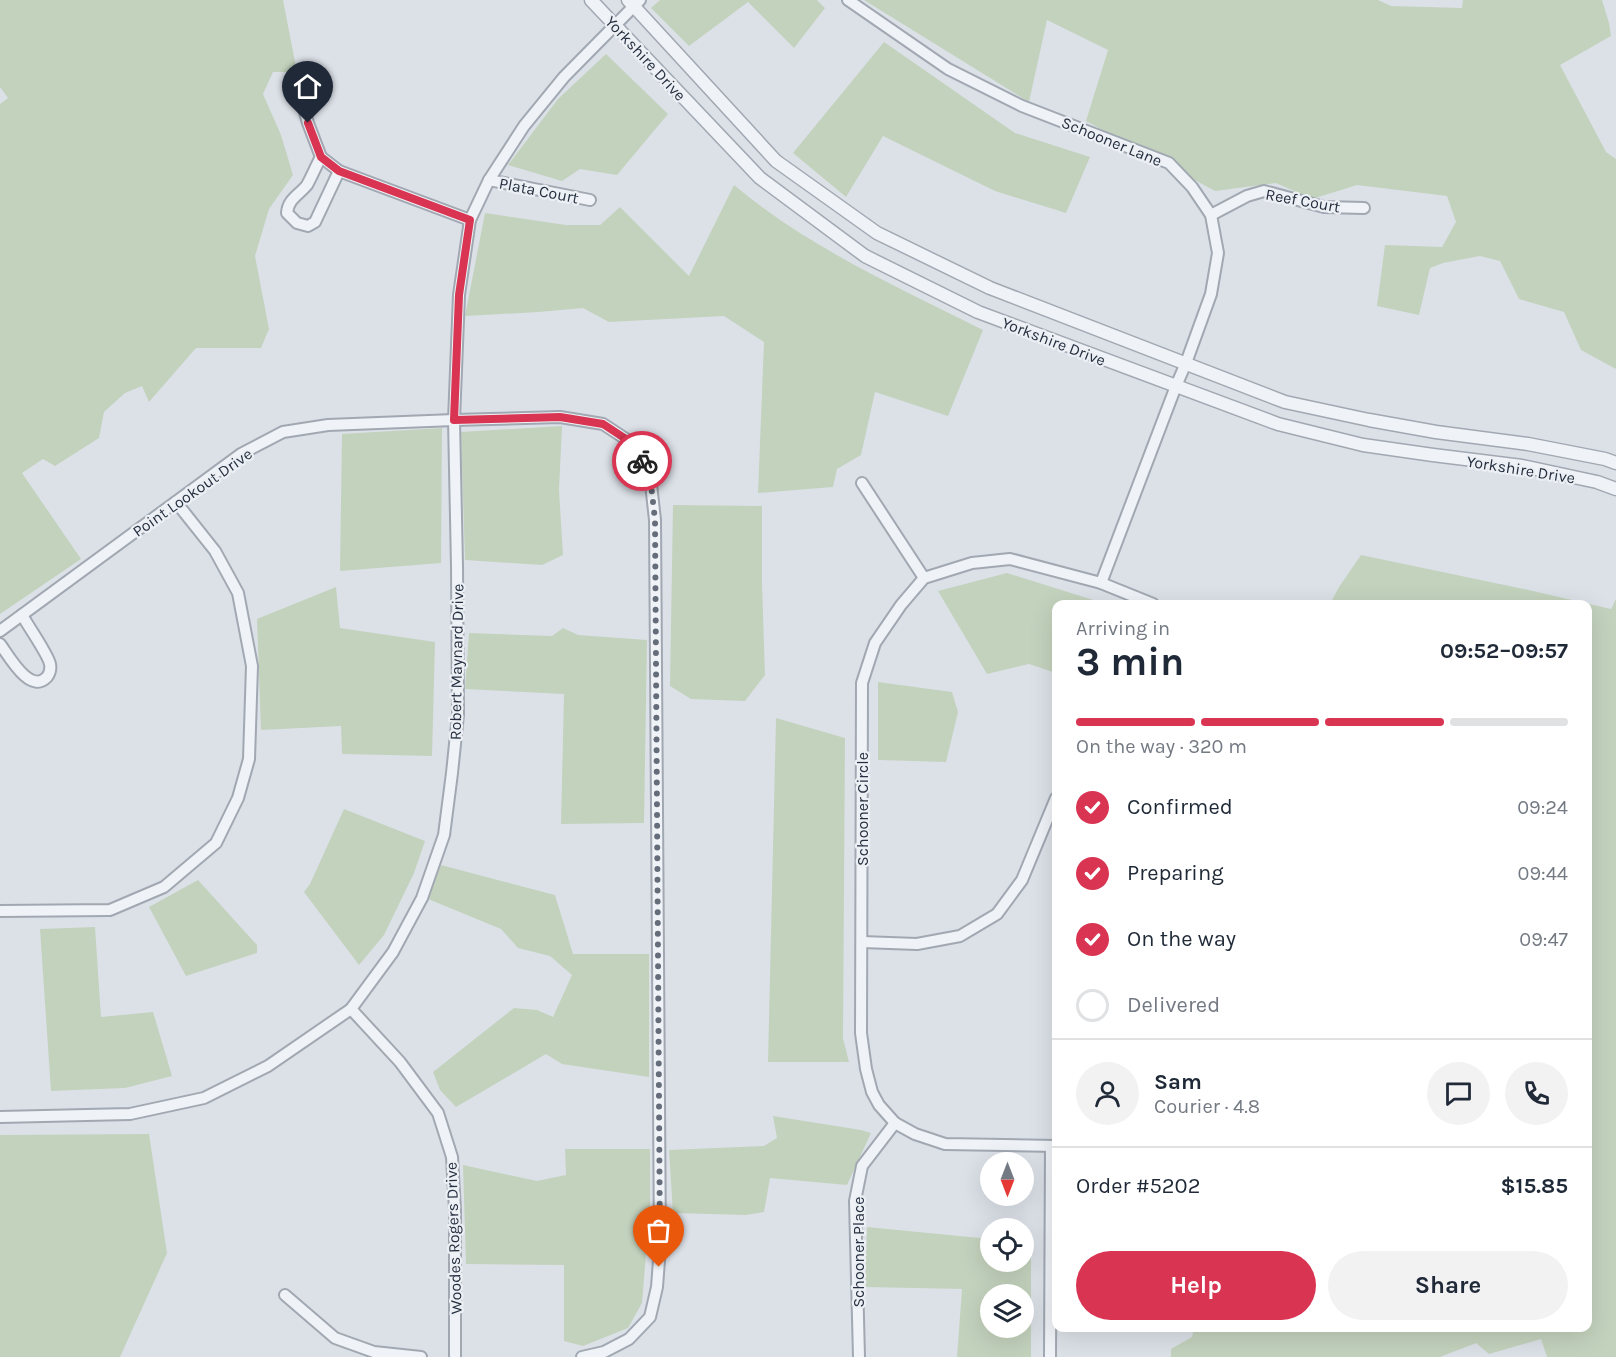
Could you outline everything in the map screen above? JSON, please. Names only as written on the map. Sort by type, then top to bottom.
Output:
[{"type":"street","name":"Yorkshire Drive","points":[[591,0],[760,178],[864,256],[978,312],[1278,424],[1363,445],[1522,466],[1597,482],[1616,489]]},
{"type":"street","name":"Schooner Lane","points":[[848,0],[948,69],[1022,106],[1168,163],[1192,187],[1211,215],[1218,254],[1210,294],[1186,363],[1101,583]]},
{"type":"street","name":"Yorkshire Drive","points":[[634,2],[776,161],[877,233],[990,288],[1285,402],[1436,432],[1528,444],[1616,463]]},
{"type":"street","name":"Robert Maynard Drive","points":[[0,1117],[130,1114],[204,1098],[268,1066],[351,1009],[393,952],[422,898],[444,835],[458,715],[454,420],[459,295],[470,220],[489,180],[524,126],[564,77],[634,2]]},
{"type":"street","points":[[300,95],[321,157],[339,171],[470,220]]},
{"type":"street","points":[[321,157],[306,186],[288,205],[287,213],[297,223],[308,226],[315,222],[339,171]]},
{"type":"street","name":"Plata Court","points":[[489,180],[590,200]]},
{"type":"street","name":"Reef Court","points":[[1211,215],[1247,196],[1264,191],[1324,207],[1364,208]]},
{"type":"street","name":"Point Lookout Drive","points":[[0,631],[241,454],[283,432],[328,425],[560,417],[603,424],[632,443],[650,475],[655,532],[660,1235],[657,1287],[650,1317],[628,1339],[604,1352],[582,1357]]},
{"type":"street","points":[[862,483],[924,578],[972,563],[1010,559],[1101,583],[1143,600]]},
{"type":"street","points":[[0,911],[110,910],[165,887],[216,843],[238,798],[249,759],[252,666],[238,593],[215,551],[176,502]]},
{"type":"street","name":"Schooner Circle","points":[[924,578],[901,604],[875,643],[862,683],[861,1033],[866,1069],[872,1092],[879,1105],[895,1124],[915,1134],[945,1144],[1052,1146]]},
{"type":"street","points":[[0,644],[26,678],[35,682],[49,675],[49,660],[22,615]]},
{"type":"street","points":[[862,942],[917,944],[960,936],[997,914],[1022,880],[1052,808]]},
{"type":"street","name":"Woodes Rogers Drive","points":[[351,1009],[400,1062],[438,1113],[452,1157],[455,1357]]},
{"type":"street","name":"Schooner Place","points":[[859,1357],[855,1201],[862,1166],[895,1124]]},
{"type":"street","points":[[1050,1357],[1052,1252]]},
{"type":"street","points":[[285,1295],[335,1338],[374,1352],[422,1357]]},
{"type":"green space","points":[[0,0],[283,0],[297,72],[273,72],[263,94],[281,135],[293,175],[269,209],[255,256],[269,329],[261,348],[196,348],[149,402],[142,386],[125,393],[104,412],[99,438],[55,466],[43,459],[22,473],[81,559],[0,614],[0,104],[8,98],[0,87]]},
{"type":"green space","points":[[660,0],[817,0],[825,8],[794,48],[748,2],[689,46],[651,8]]},
{"type":"green space","points":[[864,0],[1378,0],[1391,6],[1462,8],[1463,0],[1602,0],[1611,36],[1560,65],[1606,152],[1616,159],[1616,369],[1581,350],[1564,312],[1519,299],[1500,261],[1480,256],[1443,263],[1430,268],[1419,315],[1377,306],[1385,245],[1442,247],[1456,222],[1447,196],[1357,185],[1312,199],[1276,183],[1215,191],[1086,121],[1108,50],[1047,20],[1029,102]]},
{"type":"green space","points":[[884,42],[1015,133],[1090,157],[1066,213],[995,191],[883,136],[846,197],[793,153]]},
{"type":"green space","points":[[606,54],[668,114],[617,175],[580,169],[562,181],[508,165],[558,99]]},
{"type":"green space","points":[[734,185],[792,228],[823,247],[886,282],[983,330],[948,416],[875,392],[861,455],[837,469],[833,487],[758,493],[764,342],[724,316],[609,322],[583,308],[465,316],[485,213],[566,225],[600,225],[620,207],[689,276]]},
{"type":"green space","points":[[562,426],[559,490],[563,555],[542,565],[465,560],[461,432]]},
{"type":"green space","points":[[442,428],[441,563],[340,571],[342,434]]},
{"type":"green space","points":[[673,505],[762,506],[765,675],[745,701],[691,699],[670,686]]},
{"type":"green space","points":[[1361,555],[1572,600],[1332,600]]},
{"type":"green space","points":[[1007,573],[1093,600],[1052,600],[1052,672],[1029,664],[987,674],[938,591]]},
{"type":"green space","points":[[336,587],[340,628],[435,642],[432,756],[342,754],[341,726],[261,730],[257,619]]},
{"type":"green space","points":[[1616,599],[1616,1357],[1547,1357],[1541,1339],[1489,1354],[1476,1343],[1440,1357],[1171,1357],[1171,1349],[1192,1337],[1193,1332],[1592,1332],[1592,605],[1611,609]]},
{"type":"green space","points":[[563,628],[578,635],[647,640],[644,823],[561,824],[564,694],[465,689],[469,633],[552,636]]},
{"type":"green space","points":[[878,682],[952,692],[958,712],[946,762],[878,760]]},
{"type":"green space","points":[[776,718],[845,738],[843,1038],[849,1062],[768,1062]]},
{"type":"green space","points":[[344,809],[425,841],[414,873],[384,935],[359,965],[304,892],[310,884]]},
{"type":"green space","points":[[441,865],[555,895],[573,954],[649,954],[649,1077],[562,1064],[546,1054],[456,1107],[440,1090],[433,1072],[514,1008],[537,1010],[553,1017],[572,975],[550,956],[518,948],[501,929],[428,899]]},
{"type":"green space","points":[[198,880],[257,945],[257,953],[186,976],[149,907]]},
{"type":"green space","points":[[95,927],[101,1017],[153,1012],[172,1076],[125,1088],[51,1091],[40,929]]},
{"type":"green space","points":[[773,1116],[871,1133],[847,1185],[770,1178],[764,1212],[746,1215],[673,1213],[669,1150],[764,1146],[777,1138]]},
{"type":"green space","points":[[149,1134],[167,1253],[120,1357],[0,1357],[0,1135]]},
{"type":"green space","points":[[565,1149],[650,1149],[650,1206],[642,1303],[628,1328],[583,1346],[564,1341],[564,1265],[466,1264],[463,1165],[537,1181],[566,1175]]},
{"type":"green space","points":[[867,1227],[980,1238],[980,1272],[1031,1272],[1031,1284],[980,1284],[980,1338],[1031,1338],[1031,1357],[957,1357],[962,1289],[865,1287]]},
{"type":"way so far","points":[[642,461],[650,475],[655,520],[659,1267]]},
{"type":"route","points":[[308,123],[321,157],[339,171],[470,220],[459,295],[454,420],[560,417],[603,424],[632,443],[642,461]]}]
